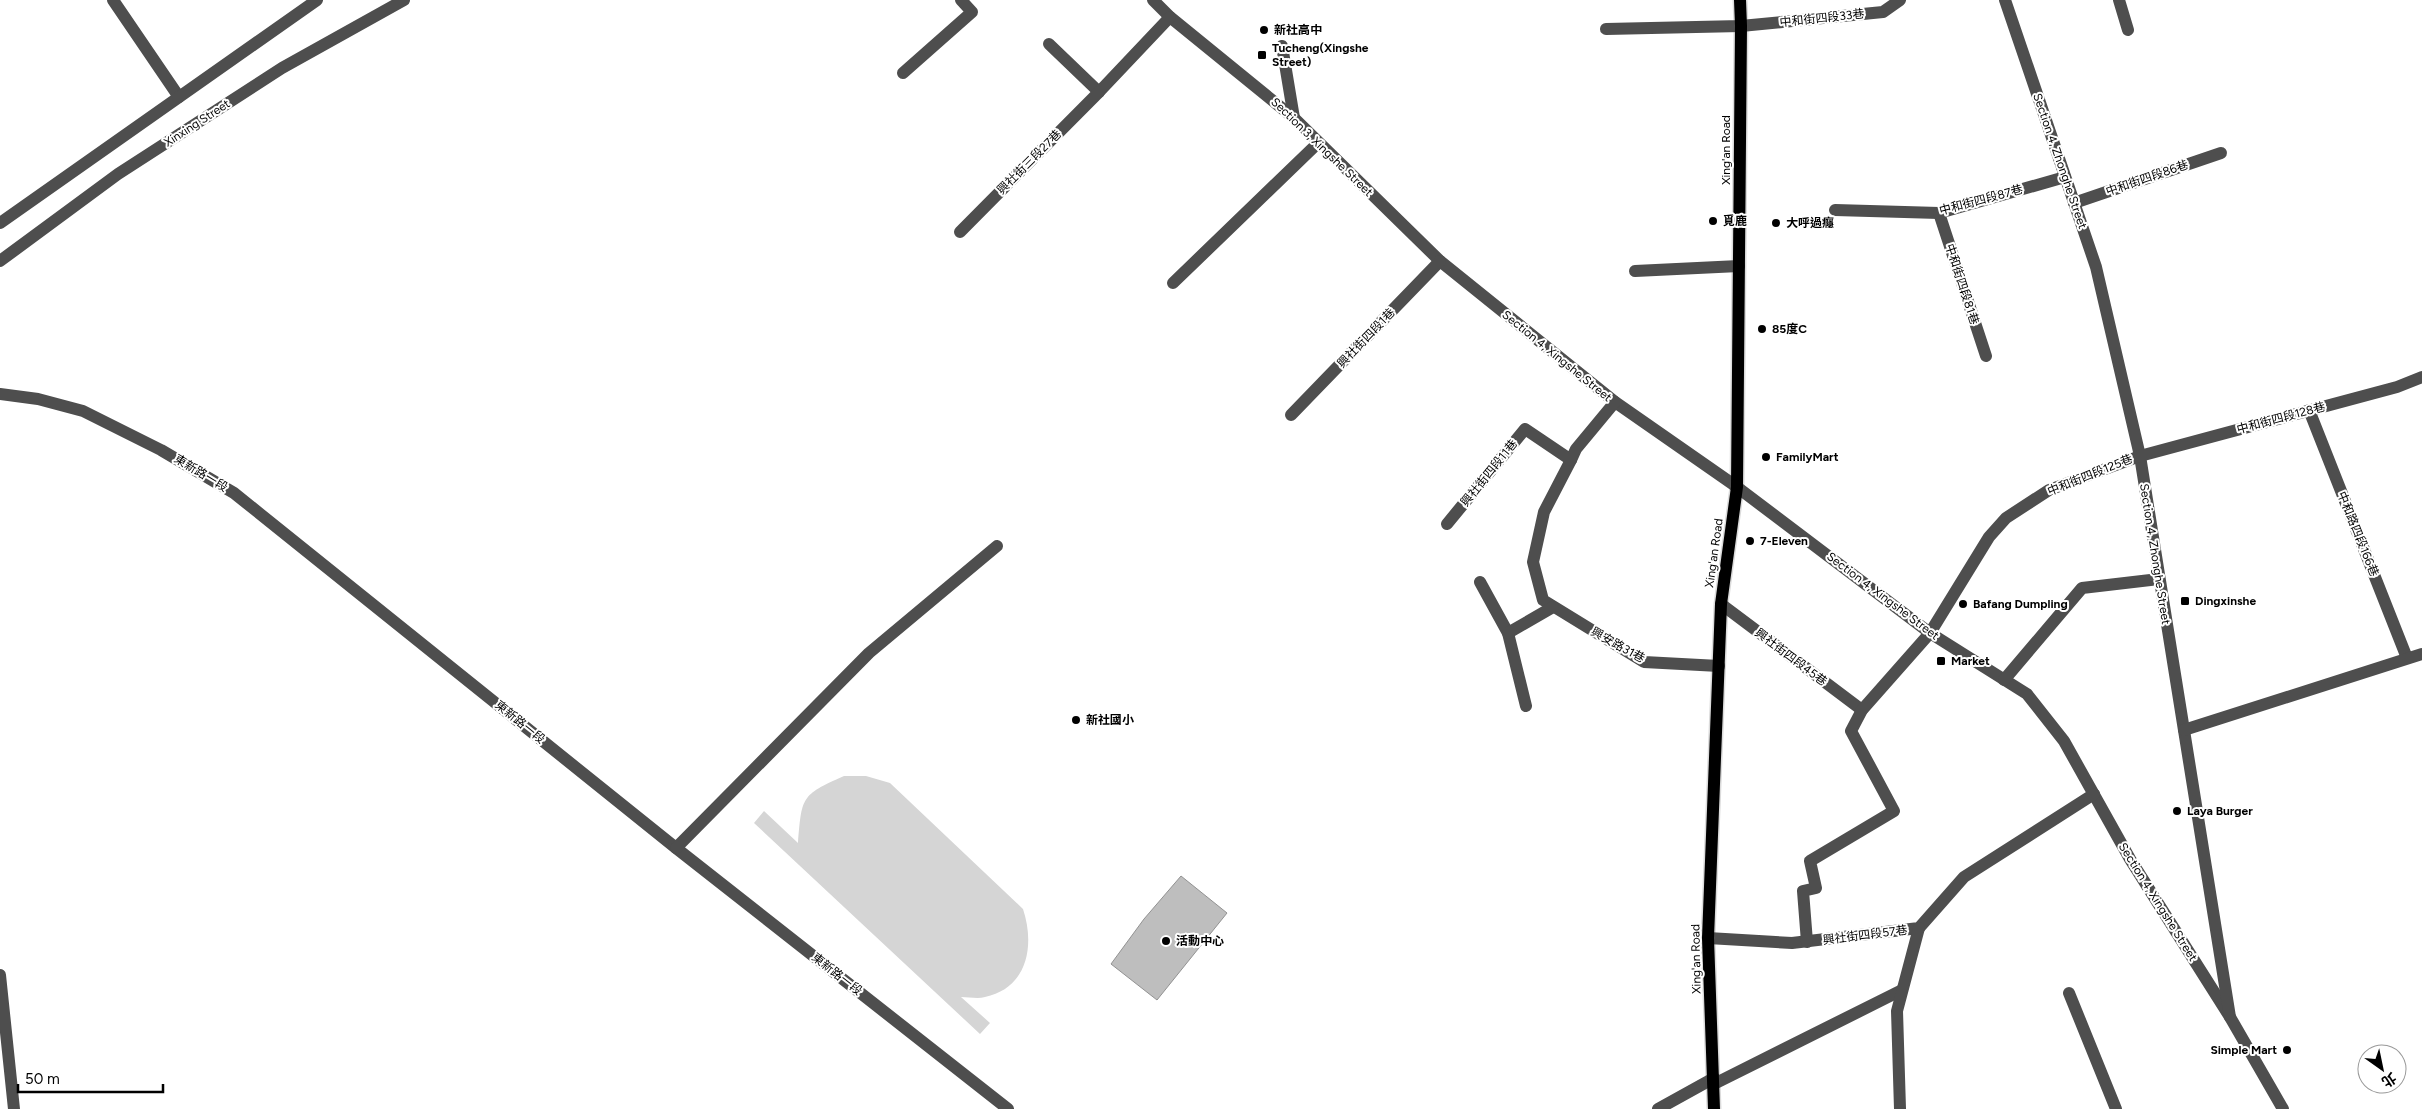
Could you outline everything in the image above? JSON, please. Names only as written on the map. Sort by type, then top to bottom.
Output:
[{"type":"main road","name":"Xing'an Road","points":[[1714,1109],[1708,938],[1721,604],[1737,487],[1740,0]]},
{"type":"street","points":[[113,0],[179,97]]},
{"type":"street","points":[[0,223],[316,0]]},
{"type":"street","name":"Xinxing Street","points":[[0,261],[118,174],[282,68],[404,0]]},
{"type":"street","points":[[903,73],[972,12],[961,0]]},
{"type":"street","name":"Section 3, Xingshe Street","points":[[1153,0],[1170,17],[1294,118],[1440,261]]},
{"type":"street","name":"中和街四段33巷","points":[[1606,29],[1741,26],[1883,12],[1900,0]]},
{"type":"street","name":"Section 4, Zhonghe Street","points":[[2005,0],[2096,267],[2140,456],[2230,1017],[2283,1109]]},
{"type":"street","points":[[2119,0],[2128,30]]},
{"type":"street","name":"興社街三段27巷","points":[[960,232],[1099,92],[1170,17]]},
{"type":"street","points":[[1049,44],[1099,92]]},
{"type":"street","points":[[1282,46],[1294,118]]},
{"type":"street","points":[[1173,283],[1318,143]]},
{"type":"street","name":"中和街四段86巷","points":[[2074,203],[2221,153]]},
{"type":"street","name":"中和街四段87巷","points":[[1835,210],[1939,213],[2065,177]]},
{"type":"street","name":"中和街四段81巷","points":[[1939,213],[1986,356]]},
{"type":"street","name":"Section 4, Xingshe Street","points":[[1440,261],[1615,402],[1737,487],[1930,633],[2027,694],[2064,741],[2130,859],[2230,1017]]},
{"type":"street","name":"興社街四段1巷","points":[[1291,415],[1440,261]]},
{"type":"street","points":[[1635,271],[1739,266]]},
{"type":"street","name":"中和街四段128巷","points":[[2140,456],[2422,378]]},
{"type":"street","name":"東新路一段","points":[[0,394],[38,399],[83,411],[161,450],[234,493],[676,848],[1008,1109]]},
{"type":"street","points":[[1571,460],[1576,449],[1615,402]]},
{"type":"street","name":"中和路四段166巷","points":[[2309,410],[2407,658]]},
{"type":"street","name":"興社街四段11巷","points":[[1447,524],[1525,429],[1571,460]]},
{"type":"street","name":"中和街四段125巷","points":[[1930,633],[1989,538],[2006,518],[2049,490],[2140,456]]},
{"type":"street","name":"興安路31巷","points":[[1571,460],[1544,512],[1533,562],[1542,600],[1644,662],[1719,666]]},
{"type":"street","points":[[676,848],[869,653],[997,546]]},
{"type":"street","points":[[2004,680],[2082,588],[2159,578]]},
{"type":"street","points":[[1480,582],[1508,633],[1526,706]]},
{"type":"street","name":"興社街四段45巷","points":[[1721,604],[1862,710]]},
{"type":"street","points":[[1508,633],[1554,607]]},
{"type":"street","points":[[1807,942],[1803,891],[1816,888],[1810,861],[1894,811],[1851,731],[1862,710],[1930,633]]},
{"type":"street","points":[[2184,730],[2422,654]]},
{"type":"street","name":"興社街四段57巷","points":[[1708,938],[1792,944],[1919,928],[1964,877],[2094,794]]},
{"type":"street","points":[[1900,1109],[1897,1011],[1919,928]]},
{"type":"street","points":[[0,975],[14,1109]]},
{"type":"street","points":[[1658,1109],[1902,990]]},
{"type":"street","points":[[2069,993],[2116,1109]]},
{"type":"shaded area","points":[[844,776],[866,776],[890,783],[1023,909],[1027,923],[1028,950],[1025,963],[1019,975],[1011,985],[999,992],[982,998],[961,997],[990,1023],[980,1034],[754,823],[764,811],[798,843],[801,816],[806,800],[819,788]]},
{"type":"building","name":"活動中心","points":[[1181,876],[1227,913],[1157,1000],[1111,964],[1144,919]]},
{"type":"place","name":"新社高中","points":[[1264,30]]},
{"type":"place","name":"Tucheng(Xingshe Street)","points":[[1262,55]]},
{"type":"place","name":"覓鹿","points":[[1713,221]]},
{"type":"place","name":"大呼過癮","points":[[1776,223]]},
{"type":"place","name":"85度C","points":[[1762,329]]},
{"type":"place","name":"FamilyMart","points":[[1766,457]]},
{"type":"place","name":"7-Eleven","points":[[1750,541]]},
{"type":"place","name":"Dingxinshe","points":[[2185,601]]},
{"type":"place","name":"Bafang Dumpling","points":[[1963,604]]},
{"type":"place","name":"Market","points":[[1941,661]]},
{"type":"place","name":"新社國小","points":[[1076,720]]},
{"type":"place","name":"Laya Burger","points":[[2177,811]]},
{"type":"place","name":"活動中心","points":[[1166,941]]},
{"type":"place","name":"Simple Mart","points":[[2287,1050]]}]
